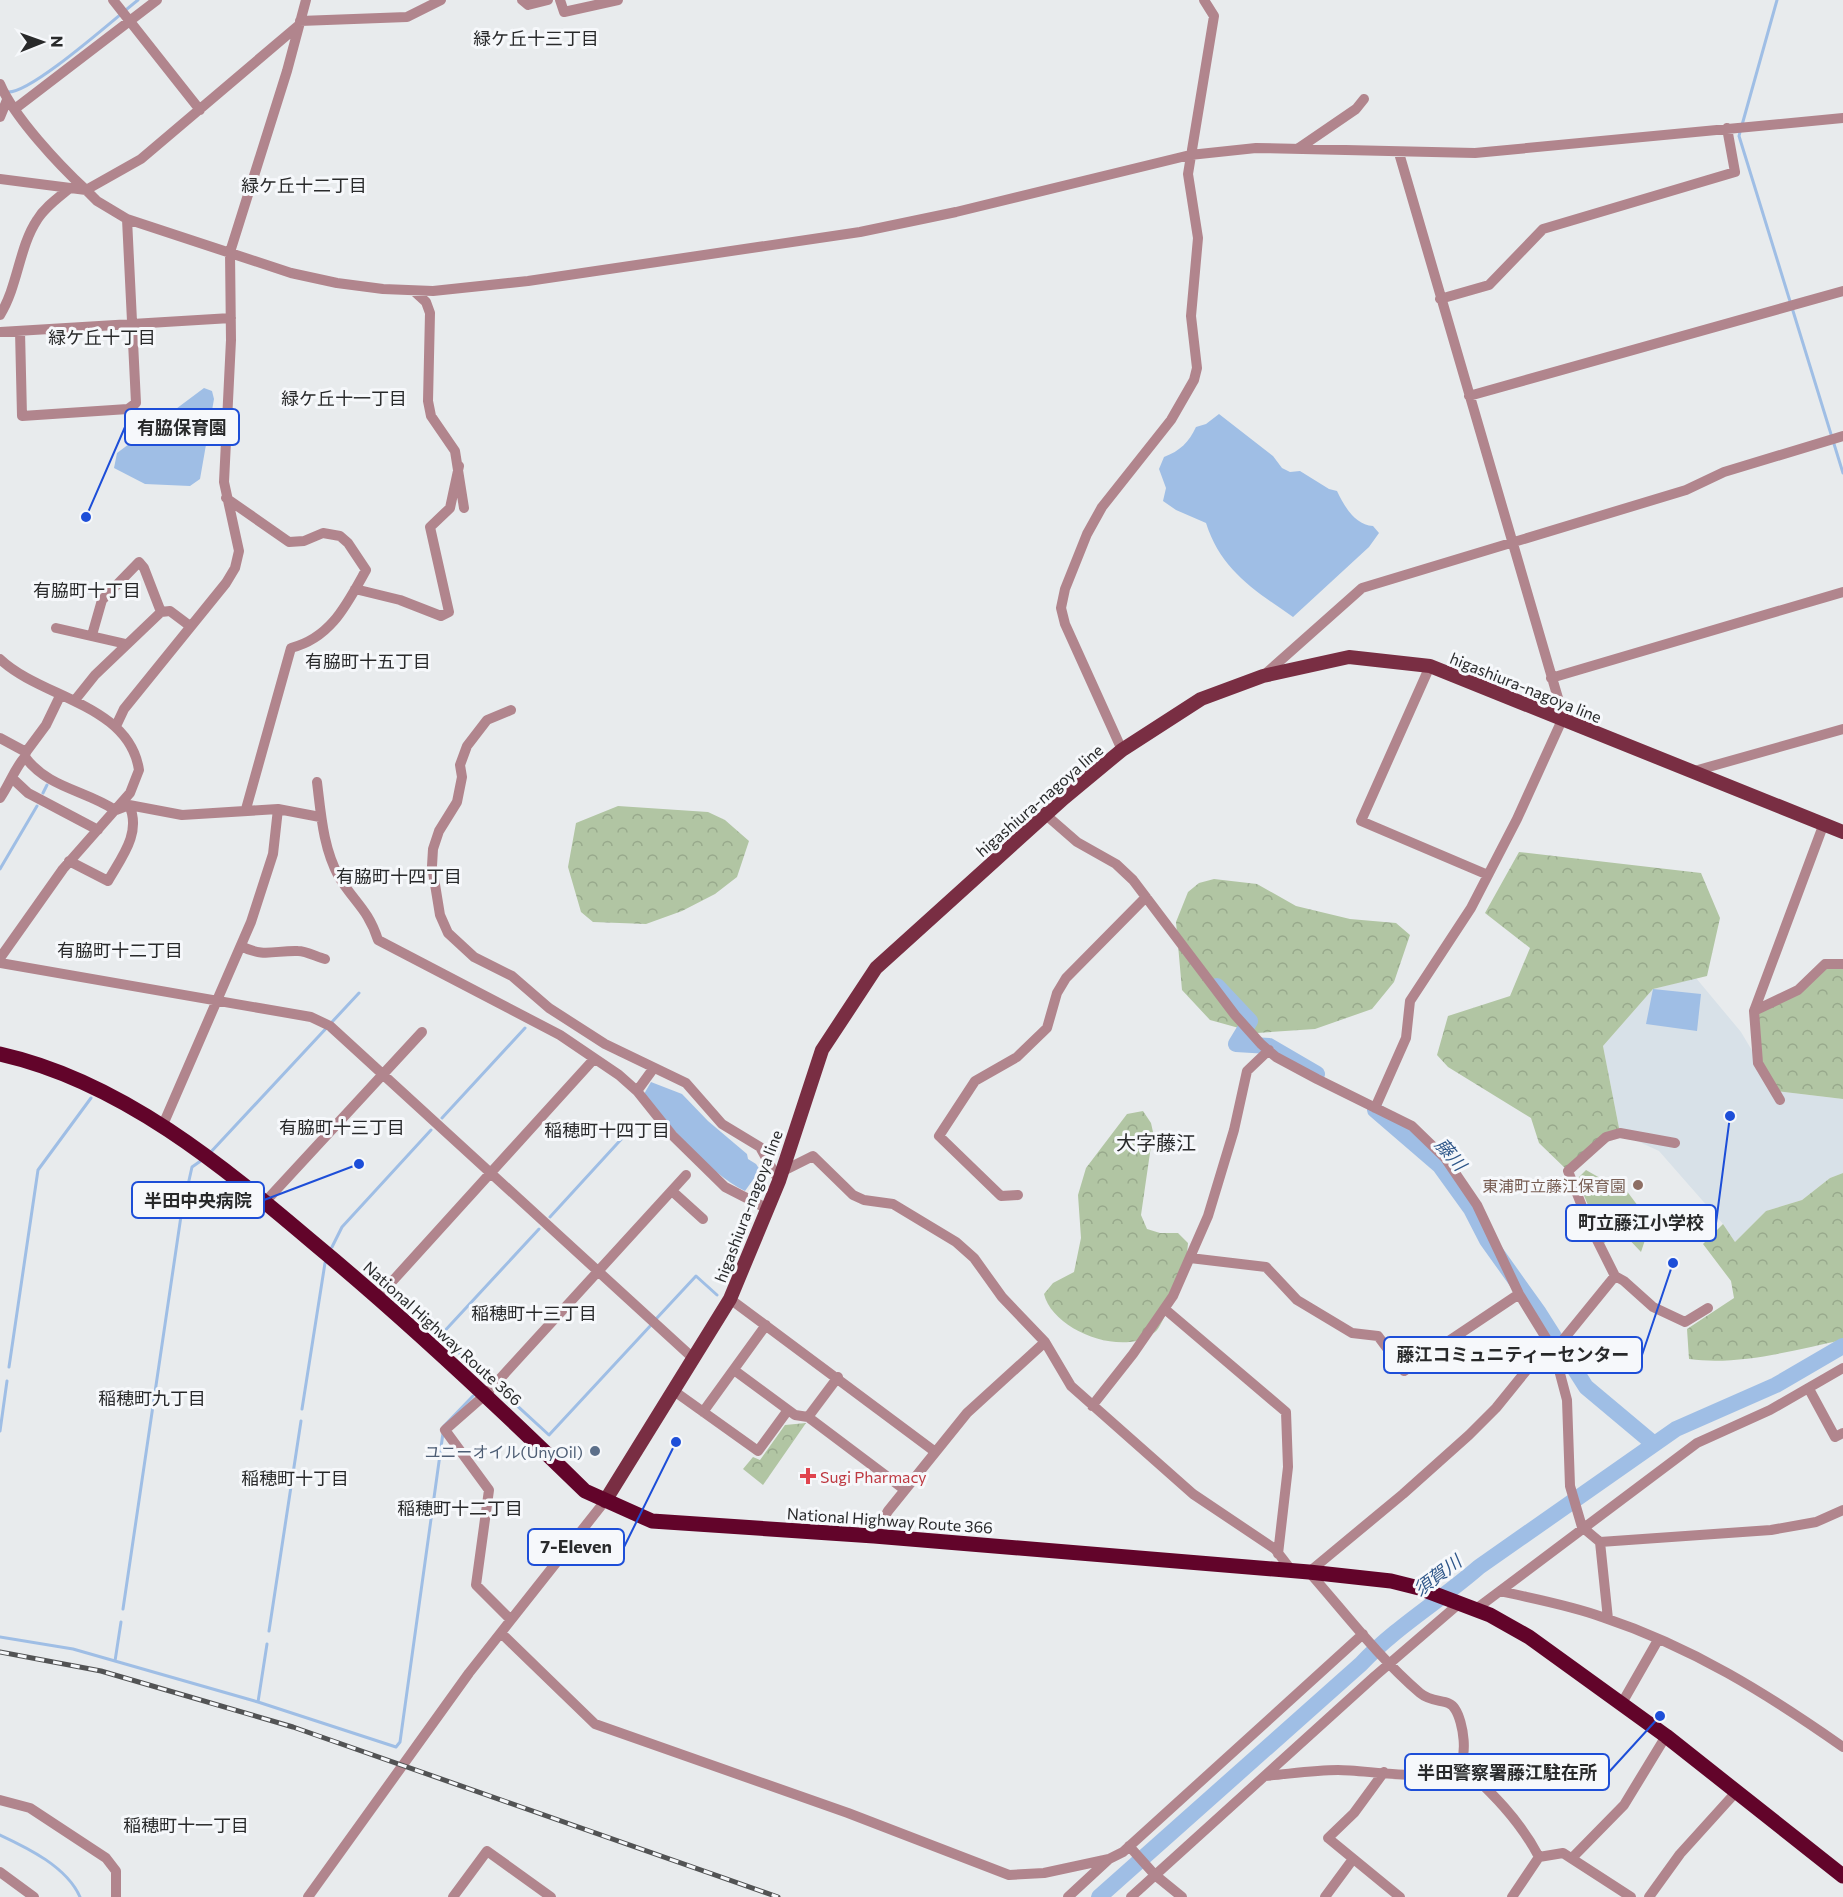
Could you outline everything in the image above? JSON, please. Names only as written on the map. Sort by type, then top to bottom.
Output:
[{"type":"highway","name":"National Highway Route 366","points":[[0,1054],[68,1075],[117,1098],[162,1127],[265,1202],[378,1297],[486,1394],[585,1491],[605,1501],[652,1521],[874,1536],[1309,1572],[1390,1581],[1419,1588],[1461,1602],[1529,1637],[1666,1736],[1843,1876]]},
{"type":"main road","name":"higashiura-nagoya line","points":[[605,1501],[730,1299],[781,1175],[822,1050],[876,968],[1122,750],[1201,699],[1263,676],[1349,657],[1430,666],[1823,826],[1843,832]]},
{"type":"street","points":[[16,108],[128,19],[158,0]]},
{"type":"street","points":[[116,726],[124,709],[226,583],[238,560],[238,542],[226,498],[225,434],[231,318],[230,252],[287,71],[306,0]]},
{"type":"street","points":[[0,179],[86,190],[141,159],[299,22],[407,17],[441,0]]},
{"type":"street","points":[[522,0],[528,5],[548,0]]},
{"type":"street","points":[[560,0],[564,12],[618,0]]},
{"type":"street","points":[[1122,750],[1065,624],[1060,608],[1082,547],[1102,507],[1171,420],[1194,380],[1197,368],[1191,316],[1198,238],[1188,174],[1214,16],[1204,0]]},
{"type":"street","points":[[116,4],[200,110]]},
{"type":"street","points":[[1,85],[7,99],[64,170],[97,201],[127,219],[291,273],[337,283],[414,291],[481,288],[860,232],[956,212],[1190,155],[1256,148],[1475,153],[1843,118]]},
{"type":"street","points":[[0,117],[7,99]]},
{"type":"street","points":[[1299,148],[1356,109],[1364,99]]},
{"type":"street","points":[[1440,300],[1489,285],[1543,229],[1735,172],[1731,127]]},
{"type":"street","points":[[1375,1108],[1406,1038],[1410,1001],[1459,928],[1488,875],[1562,720],[1399,153]]},
{"type":"street","points":[[0,315],[12,294],[35,222],[50,204],[70,188]]},
{"type":"street","points":[[20,331],[22,416],[128,409],[136,404],[127,219]]},
{"type":"street","points":[[414,291],[426,302],[429,313],[428,401],[431,416],[455,451],[464,508]]},
{"type":"street","points":[[1469,396],[1843,291]]},
{"type":"street","points":[[0,332],[231,318]]},
{"type":"street","points":[[1263,676],[1362,588],[1686,490],[1724,472],[1841,436]]},
{"type":"street","points":[[355,589],[399,600],[441,616],[449,612],[430,527],[453,503],[459,466]]},
{"type":"street","points":[[226,498],[289,542],[304,542],[323,533],[345,539],[366,570],[321,636],[291,648],[246,809]]},
{"type":"street","points":[[92,635],[102,600],[139,562],[144,568],[161,612]]},
{"type":"street","points":[[1551,678],[1843,592]]},
{"type":"street","points":[[75,700],[95,675],[161,612],[170,610],[190,626]]},
{"type":"street","points":[[56,628],[126,644]]},
{"type":"street","points":[[0,659],[60,696],[75,700],[116,726],[139,770],[130,793],[69,861],[0,958]]},
{"type":"street","points":[[1430,666],[1361,821],[1488,875]]},
{"type":"street","points":[[0,798],[13,779],[15,768],[46,725],[60,696]]},
{"type":"street","points":[[511,711],[481,726],[467,746],[460,765],[462,777],[457,801],[439,831],[433,849],[432,866],[440,915],[448,933],[474,957],[512,976],[549,1008],[605,1044],[652,1069],[686,1083],[722,1124],[760,1148],[781,1175],[813,1156],[853,1195],[864,1200],[893,1204],[947,1235],[974,1258],[1002,1298],[1044,1342],[1071,1386],[1193,1494],[1278,1554],[1292,1571]]},
{"type":"street","points":[[1691,772],[1843,729]]},
{"type":"street","points":[[0,738],[26,754],[49,781],[96,797],[115,810]]},
{"type":"street","points":[[13,779],[28,793],[98,830]]},
{"type":"street","points":[[317,782],[320,817],[336,870],[370,918],[378,940],[530,1018],[594,1059],[637,1091],[667,1130],[725,1187],[766,1208]]},
{"type":"street","points":[[69,861],[108,881],[132,839],[133,814],[129,805]]},
{"type":"street","points":[[115,810],[129,805],[182,815],[278,808],[320,817]]},
{"type":"street","points":[[162,1127],[241,946],[273,854],[278,808]]},
{"type":"street","points":[[1046,815],[1077,842],[1116,864],[1146,897],[1235,1015],[1269,1050],[1317,1079],[1412,1126],[1445,1158],[1477,1205],[1519,1293],[1554,1352],[1567,1400],[1570,1486],[1581,1524],[1600,1542],[1608,1619]]},
{"type":"street","points":[[1780,1100],[1758,1063],[1754,1011],[1823,826]]},
{"type":"street","points":[[1018,1195],[1000,1197],[939,1136],[975,1081],[1017,1057],[1047,1028],[1057,993],[1066,978],[1146,897]]},
{"type":"street","points":[[241,946],[252,952],[279,954],[298,951],[325,959]]},
{"type":"street","points":[[0,963],[311,1017],[330,1026],[694,1359]]},
{"type":"street","points":[[1754,1011],[1798,990],[1825,964],[1843,964]]},
{"type":"street","points":[[265,1202],[422,1032]]},
{"type":"street","points":[[1092,1406],[1166,1310],[1190,1258],[1224,1164],[1247,1071],[1269,1050]]},
{"type":"street","points":[[378,1297],[594,1059]]},
{"type":"street","points":[[637,1091],[652,1069]]},
{"type":"street","points":[[1675,1143],[1620,1132],[1606,1137],[1568,1171],[1589,1224],[1615,1276],[1624,1281],[1653,1307],[1685,1322],[1708,1308]]},
{"type":"street","points":[[511,1620],[476,1586],[489,1490],[445,1430],[486,1394],[686,1175]]},
{"type":"street","points":[[672,1191],[703,1219]]},
{"type":"street","points":[[1190,1258],[1266,1267],[1297,1300],[1352,1333],[1378,1336],[1404,1371],[1519,1293]]},
{"type":"street","points":[[1265,1776],[1334,1770],[1404,1776],[1455,1770],[1461,1764],[1464,1754],[1461,1729],[1454,1707],[1448,1702],[1429,1700],[1388,1661],[1309,1572],[1411,1487],[1496,1408],[1530,1366],[1554,1352],[1615,1276]]},
{"type":"street","points":[[730,1299],[838,1377],[934,1451]]},
{"type":"street","points":[[1166,1310],[1206,1341],[1286,1412],[1289,1420],[1288,1467],[1278,1554]]},
{"type":"street","points":[[703,1412],[766,1325]]},
{"type":"street","points":[[874,1536],[879,1524],[934,1451],[967,1413],[1044,1342]]},
{"type":"street","points":[[1476,1609],[1581,1524],[1697,1443],[1809,1389],[1843,1368]]},
{"type":"street","points":[[734,1370],[795,1415],[808,1417],[905,1490]]},
{"type":"street","points":[[808,1417],[838,1377]]},
{"type":"street","points":[[1809,1389],[1835,1437],[1843,1433]]},
{"type":"street","points":[[674,1391],[758,1451],[788,1410]]},
{"type":"street","points":[[308,1897],[469,1673],[605,1501]]},
{"type":"street","points":[[1600,1542],[1771,1530],[1816,1522],[1843,1510]]},
{"type":"street","points":[[1500,1591],[1608,1619],[1724,1669],[1775,1700],[1843,1747]]},
{"type":"street","points":[[1131,1897],[1153,1873],[1265,1776],[1388,1661],[1461,1602]]},
{"type":"street","points":[[501,1633],[595,1724],[848,1813],[1009,1875],[1044,1873],[1109,1859],[1131,1848],[1364,1635]]},
{"type":"street","points":[[1622,1703],[1658,1640]]},
{"type":"street","points":[[1572,1858],[1624,1805],[1666,1736]]},
{"type":"street","points":[[1461,1764],[1499,1799],[1525,1830],[1539,1857]]},
{"type":"street","points":[[1384,1773],[1354,1813],[1328,1838],[1400,1897]]},
{"type":"street","points":[[1649,1897],[1680,1854],[1737,1791]]},
{"type":"street","points":[[0,1800],[30,1808],[106,1858],[116,1871],[116,1897]]},
{"type":"street","points":[[1131,1848],[1153,1873],[1182,1897]]},
{"type":"street","points":[[453,1897],[487,1851],[551,1897]]},
{"type":"street","points":[[1512,1897],[1539,1857],[1557,1853],[1572,1858],[1631,1897]]},
{"type":"street","points":[[1068,1897],[1109,1859]]},
{"type":"street","points":[[1324,1897],[1353,1859]]},
{"type":"street","points":[[0,1872],[34,1897]]},
{"type":"shaded area","points":[[1696,978],[1741,1032],[1776,1091],[1843,1099],[1843,1173],[1830,1178],[1802,1200],[1766,1211],[1735,1242],[1723,1224],[1659,1151],[1620,1133],[1603,1046],[1653,989]]},
{"type":"green space","points":[[618,806],[708,812],[725,820],[749,841],[737,877],[715,894],[682,911],[646,924],[593,922],[581,912],[568,867],[576,823]]},
{"type":"green space","points":[[1519,852],[1701,873],[1720,918],[1707,976],[1653,989],[1603,1046],[1620,1133],[1568,1171],[1539,1143],[1531,1118],[1448,1067],[1437,1055],[1448,1016],[1510,996],[1530,948],[1485,913]]},
{"type":"green space","points":[[1214,879],[1257,884],[1296,906],[1350,919],[1396,923],[1410,935],[1394,982],[1372,1009],[1315,1029],[1257,1033],[1210,1020],[1182,990],[1176,922],[1188,892],[1199,883]]},
{"type":"green space","points":[[1843,964],[1843,1099],[1776,1091],[1758,1063],[1754,1011],[1798,990],[1825,965]]},
{"type":"green space","points":[[1143,1111],[1151,1123],[1153,1132],[1141,1215],[1147,1229],[1160,1233],[1178,1233],[1188,1243],[1187,1253],[1178,1290],[1156,1331],[1142,1339],[1126,1342],[1109,1341],[1091,1337],[1061,1319],[1050,1307],[1044,1294],[1053,1283],[1074,1272],[1081,1238],[1078,1195],[1086,1168],[1127,1114]]},
{"type":"green space","points":[[1586,1170],[1600,1178],[1617,1178],[1641,1210],[1632,1218],[1646,1237],[1641,1252],[1622,1232],[1604,1243],[1577,1179]]},
{"type":"green space","points":[[1843,1173],[1843,1340],[1747,1359],[1708,1361],[1689,1359],[1687,1329],[1734,1298],[1731,1281],[1703,1244],[1723,1224],[1735,1242],[1766,1211],[1802,1200],[1830,1178]]},
{"type":"green space","points":[[806,1423],[763,1485],[743,1469],[753,1457],[760,1460],[785,1425]]},
{"type":"water","points":[[204,388],[212,391],[214,399],[200,479],[190,486],[145,484],[114,468],[117,453]]},
{"type":"water","points":[[1219,414],[1273,456],[1282,468],[1290,472],[1300,471],[1329,489],[1337,491],[1356,518],[1373,526],[1379,533],[1369,547],[1293,617],[1240,577],[1220,554],[1206,523],[1176,510],[1163,501],[1166,488],[1159,469],[1164,457],[1183,445],[1196,427],[1206,424]]},
{"type":"water","points":[[1653,989],[1701,994],[1697,1031],[1646,1024]]},
{"type":"water","points":[[651,1082],[682,1094],[708,1121],[747,1154],[748,1159],[756,1164],[760,1170],[745,1191],[731,1183],[703,1160],[665,1120],[644,1094]]},
{"type":"waterway","points":[[8,92],[20,89],[54,68],[138,0]]},
{"type":"waterway","points":[[1742,125],[1777,0]]},
{"type":"waterway","points":[[1740,132],[1739,136],[1843,473]]},
{"type":"waterway","points":[[43,793],[47,785]]},
{"type":"waterway","points":[[0,869],[37,806]]},
{"type":"waterway","name":"藤川","points":[[1217,986],[1250,1021],[1236,1044],[1269,1046],[1317,1074]]},
{"type":"waterway","points":[[209,1154],[359,993]]},
{"type":"waterway","points":[[442,1118],[525,1028]]},
{"type":"waterway","points":[[9,1367],[38,1170],[91,1098]]},
{"type":"waterway","name":"藤川","points":[[1375,1110],[1440,1166],[1471,1209],[1487,1240],[1539,1313],[1586,1387],[1654,1444]]},
{"type":"waterway","points":[[550,1217],[637,1122]]},
{"type":"waterway","points":[[332,1247],[342,1227],[431,1130]]},
{"type":"waterway","points":[[123,1609],[181,1216],[192,1167],[202,1160]]},
{"type":"waterway","points":[[489,1380],[440,1336],[539,1229]]},
{"type":"waterway","points":[[302,1409],[325,1263]]},
{"type":"waterway","points":[[656,1319],[696,1276],[717,1295]]},
{"type":"waterway","points":[[500,1390],[549,1435],[652,1324]]},
{"type":"waterway","name":"須賀川","points":[[1099,1897],[1375,1650],[1479,1567],[1676,1429],[1776,1385],[1843,1346]]},
{"type":"waterway","points":[[0,1431],[7,1381]]},
{"type":"waterway","points":[[444,1426],[473,1396]]},
{"type":"waterway","points":[[269,1631],[301,1421]]},
{"type":"waterway","points":[[0,1637],[73,1649],[258,1702],[396,1747],[400,1742],[443,1433]]},
{"type":"waterway","points":[[115,1661],[121,1622]]},
{"type":"waterway","points":[[258,1702],[267,1644]]},
{"type":"waterway","points":[[0,1835],[46,1860],[66,1876],[80,1897]]},
{"type":"railway","points":[[0,1652],[101,1671],[293,1727],[778,1897]]},
{"type":"place","name":"有脇保育園","points":[[86,517]]},
{"type":"place","name":"町立藤江小学校","points":[[1730,1116]]},
{"type":"place","name":"半田中央病院","points":[[359,1164]]},
{"type":"place","name":"東浦町立藤江保育園","points":[[1638,1185]]},
{"type":"place","name":"藤江コミュニティーセンター","points":[[1673,1263]]},
{"type":"place","name":"7-Eleven","points":[[676,1442]]},
{"type":"place","name":"ユニーオイル(UnyOil)","points":[[595,1451]]},
{"type":"place","name":"Sugi Pharmacy","points":[[808,1476]]},
{"type":"place","name":"半田警察署藤江駐在所","points":[[1660,1716]]},
{"type":"district","name":"緑ケ丘十三丁目","points":[[536,38]]},
{"type":"district","name":"緑ケ丘十二丁目","points":[[304,185]]},
{"type":"district","name":"緑ケ丘十丁目","points":[[102,337]]},
{"type":"district","name":"緑ケ丘十一丁目","points":[[344,398]]},
{"type":"district","name":"有脇町十丁目","points":[[87,590]]},
{"type":"district","name":"有脇町十五丁目","points":[[368,661]]},
{"type":"district","name":"有脇町十四丁目","points":[[399,876]]},
{"type":"district","name":"有脇町十二丁目","points":[[120,950]]},
{"type":"district","name":"有脇町十三丁目","points":[[342,1127]]},
{"type":"district","name":"稲穂町十四丁目","points":[[607,1130]]},
{"type":"district","name":"大字藤江","points":[[1156,1142]]},
{"type":"district","name":"稲穂町十三丁目","points":[[534,1313]]},
{"type":"district","name":"稲穂町九丁目","points":[[152,1398]]},
{"type":"district","name":"稲穂町十丁目","points":[[295,1478]]},
{"type":"district","name":"稲穂町十二丁目","points":[[460,1508]]},
{"type":"district","name":"稲穂町十一丁目","points":[[186,1825]]}]
